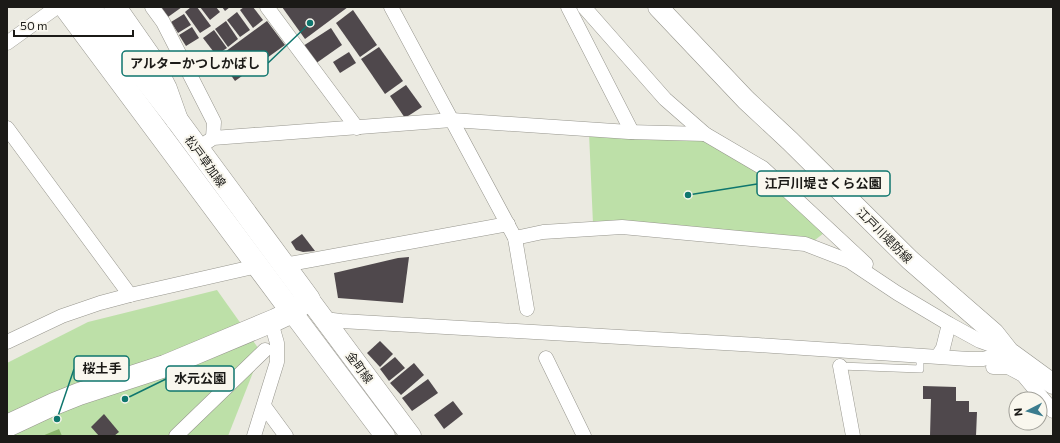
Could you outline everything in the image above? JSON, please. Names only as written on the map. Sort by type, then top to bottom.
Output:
[{"type":"main road","name":"松戸草加線","points":[[65,7],[257,266],[301,305]]},
{"type":"main road","name":"松戸草加線","points":[[88,7],[177,120],[205,143],[284,265],[301,305]]},
{"type":"main road","points":[[115,7],[150,57],[166,89],[177,120]]},
{"type":"main road","name":"江戸川堤防線","points":[[658,7],[746,100],[790,141],[910,260],[994,333],[1009,352],[1053,384]]},
{"type":"main road","points":[[7,426],[79,394],[165,366],[271,322],[301,305]]},
{"type":"main road","name":"金町線","points":[[301,305],[324,319],[411,436]]},
{"type":"main road","name":"金町線","points":[[301,305],[385,436]]},
{"type":"street","points":[[7,43],[57,7]]},
{"type":"street","points":[[152,7],[163,22],[214,122],[205,143],[452,120],[632,132],[705,134]]},
{"type":"street","points":[[267,7],[357,128]]},
{"type":"street","points":[[394,7],[391,7],[515,238],[527,309]]},
{"type":"street","points":[[568,7],[632,132]]},
{"type":"street","points":[[584,7],[665,99],[705,134],[763,168],[897,293]]},
{"type":"street","points":[[7,128],[130,295]]},
{"type":"street","points":[[284,265],[508,224]]},
{"type":"street","points":[[515,238],[544,232],[622,227],[805,244],[848,261],[897,293],[949,324],[980,341],[1009,352]]},
{"type":"street","points":[[7,342],[62,316],[130,295],[257,266]]},
{"type":"street","points":[[324,319],[976,359],[1009,352]]},
{"type":"street","points":[[254,436],[277,362],[277,343],[271,322]]},
{"type":"street","points":[[938,356],[946,340],[949,324]]},
{"type":"street","points":[[176,436],[265,350]]},
{"type":"street","points":[[546,358],[584,436]]},
{"type":"street","points":[[840,366],[853,436]]},
{"type":"street","points":[[993,367],[1008,367],[1023,375],[1053,411]]},
{"type":"street","points":[[264,406],[286,436]]},
{"type":"lane","points":[[840,366],[920,369],[920,355]]},
{"type":"green space","points":[[589,133],[703,139],[756,169],[824,233],[815,240],[626,222],[593,224]]},
{"type":"green space","points":[[217,290],[261,352],[228,436],[7,436],[7,363],[88,322]]},
{"type":"green space","points":[[59,429],[62,436],[42,436]]},
{"type":"building","points":[[161,7],[182,7],[168,17]]},
{"type":"building","points":[[191,7],[197,7],[211,26],[200,33],[185,12]]},
{"type":"building","points":[[200,7],[216,7],[220,12],[210,20]]},
{"type":"building","points":[[222,7],[230,7],[225,11]]},
{"type":"building","points":[[244,7],[253,7],[263,20],[253,28],[240,10]]},
{"type":"building","points":[[282,7],[348,7],[305,39]]},
{"type":"building","points":[[353,10],[377,45],[360,57],[336,23]]},
{"type":"building","points":[[237,12],[250,30],[240,37],[227,20]]},
{"type":"building","points":[[184,14],[191,25],[178,33],[171,22]]},
{"type":"building","points":[[226,21],[238,39],[228,47],[215,29]]},
{"type":"building","points":[[267,21],[285,45],[235,81],[218,57]]},
{"type":"building","points":[[192,27],[199,38],[186,46],[179,35]]},
{"type":"building","points":[[331,28],[342,45],[315,64],[303,46]]},
{"type":"building","points":[[214,30],[227,48],[216,55],[203,38]]},
{"type":"building","points":[[379,47],[403,81],[385,94],[361,59]]},
{"type":"building","points":[[349,52],[356,63],[340,73],[333,62]]},
{"type":"building","points":[[406,85],[422,107],[405,118],[390,96]]},
{"type":"building","points":[[302,234],[315,251],[303,252],[296,250],[291,242]]},
{"type":"building","points":[[409,257],[403,303],[338,298],[334,273],[398,258]]},
{"type":"building","points":[[380,341],[393,354],[380,367],[367,353]]},
{"type":"building","points":[[395,357],[405,368],[389,381],[380,369]]},
{"type":"building","points":[[414,363],[424,375],[401,395],[390,383]]},
{"type":"building","points":[[428,379],[438,393],[412,411],[402,398]]},
{"type":"building","points":[[923,386],[956,387],[956,401],[969,401],[969,412],[977,412],[976,436],[930,436],[931,399],[923,399]]},
{"type":"building","points":[[453,401],[463,414],[444,429],[434,415]]},
{"type":"building","points":[[104,414],[119,432],[114,436],[99,436],[91,427]]},
{"type":"place","name":"アルターかつしかばし","points":[[310,23]]},
{"type":"place","name":"江戸川堤さくら公園","points":[[688,195]]},
{"type":"place","name":"水元公園","points":[[125,399]]},
{"type":"place","name":"桜土手","points":[[57,419]]}]
